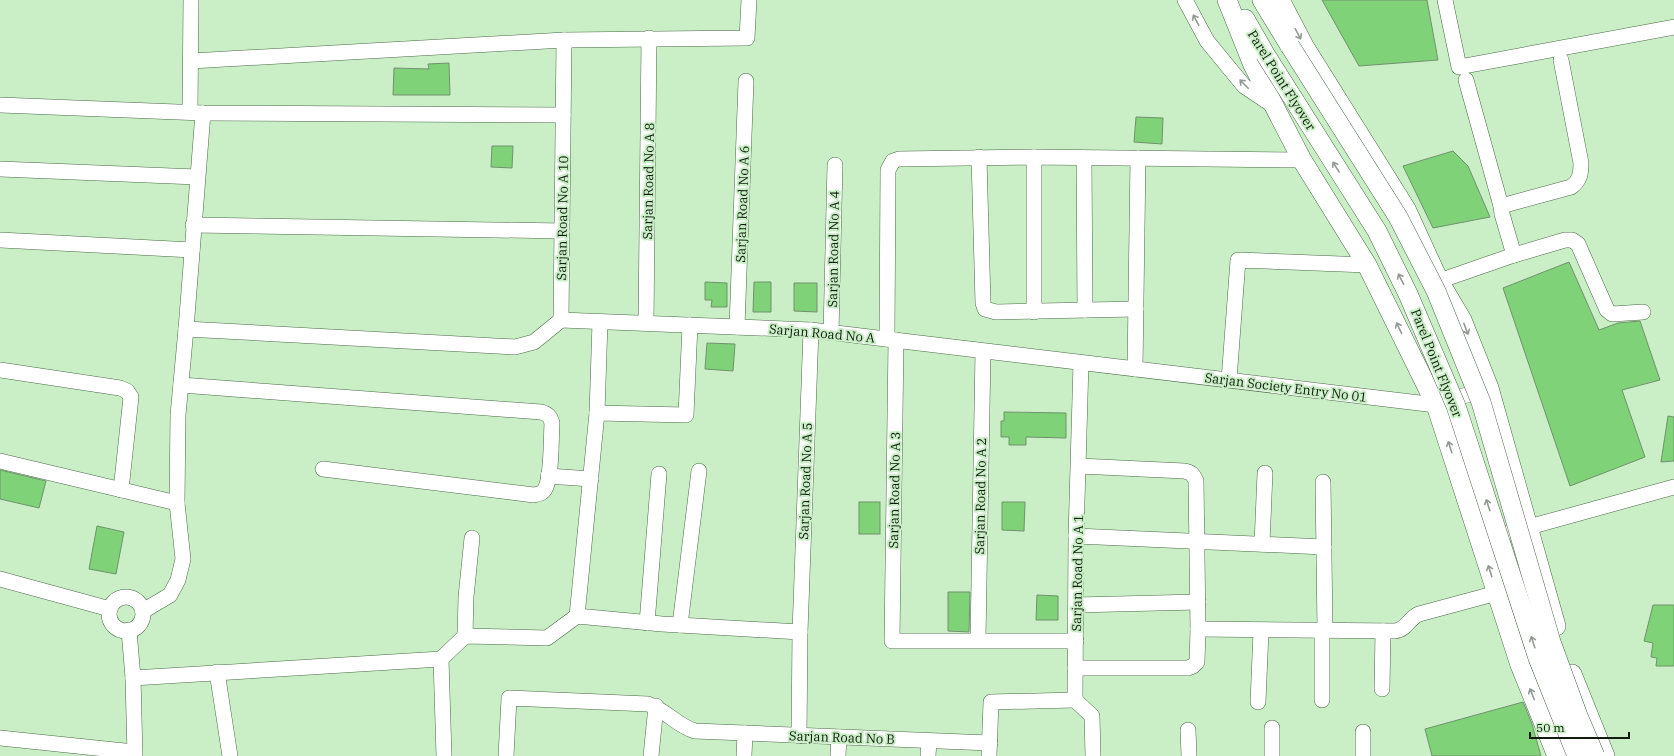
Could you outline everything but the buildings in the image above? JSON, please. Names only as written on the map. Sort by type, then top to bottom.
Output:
[{"type":"main road","points":[[1227,0],[1253,64],[1302,160],[1367,265],[1436,405],[1520,665],[1556,756]]},
{"type":"main road","name":"Parel Point Flyover","points":[[1234,0],[1266,54],[1377,231],[1408,294],[1456,406],[1538,658],[1578,756]]},
{"type":"main road","name":"Parel Point Flyover","points":[[1262,0],[1398,217],[1436,291],[1481,402],[1551,642],[1578,716],[1596,756]]},
{"type":"main road","points":[[1280,0],[1304,46],[1406,209],[1439,281],[1462,320],[1489,388],[1529,526],[1562,650],[1605,756]]},
{"type":"street","points":[[143,611],[170,595],[178,580],[182,559],[177,503],[178,415],[198,177],[196,112],[191,61],[191,0]]},
{"type":"street","points":[[191,61],[564,40],[747,38],[749,0]]},
{"type":"street","points":[[1185,0],[1207,40],[1244,86],[1275,107]]},
{"type":"street","points":[[1445,0],[1459,67],[1674,26]]},
{"type":"street","name":"Sarjan Road No A 8","points":[[646,323],[649,38]]},
{"type":"street","name":"Sarjan Road No A 10","points":[[562,320],[564,40]]},
{"type":"street","points":[[1502,206],[1571,187],[1578,183],[1581,163],[1561,60]]},
{"type":"street","points":[[1466,80],[1502,206],[1502,214],[1514,255]]},
{"type":"street","name":"Sarjan Road No A 6","points":[[737,327],[746,81]]},
{"type":"street","points":[[0,105],[196,112],[563,115]]},
{"type":"street","points":[[1136,309],[1034,312],[992,312],[986,310],[984,307],[979,157],[1302,160]]},
{"type":"street","name":"Sarjan Road No A 3","points":[[978,640],[892,641],[892,340],[888,170],[893,161],[900,159],[979,157]]},
{"type":"street","points":[[1034,157],[1034,312]]},
{"type":"street","points":[[1084,158],[1085,310]]},
{"type":"street","points":[[1134,369],[1138,158]]},
{"type":"street","name":"Sarjan Road No A 4","points":[[832,333],[835,165]]},
{"type":"street","points":[[0,169],[198,177]]},
{"type":"street","points":[[194,225],[562,232]]},
{"type":"street","points":[[0,240],[192,250]]},
{"type":"street","points":[[1439,281],[1514,255],[1565,240],[1572,240],[1578,244],[1607,310],[1612,314],[1643,312]]},
{"type":"street","points":[[1229,380],[1238,260],[1367,265]]},
{"type":"street","points":[[186,329],[515,347],[534,342],[562,320]]},
{"type":"street","name":"Sarjan Road No A","points":[[562,320],[811,330],[1081,363]]},
{"type":"street","points":[[578,616],[597,413],[600,322]]},
{"type":"street","points":[[597,413],[686,415],[690,325]]},
{"type":"street","name":"Sarjan Road No A 5","points":[[799,736],[800,632],[811,330]]},
{"type":"street","name":"Sarjan Road No A 2","points":[[978,640],[983,351]]},
{"type":"street","name":"Sarjan Society Entry No 01","points":[[1081,363],[1436,405],[1489,388]]},
{"type":"street","name":"Sarjan Road No A 1","points":[[1075,700],[1076,536],[1081,363]]},
{"type":"street","points":[[0,370],[120,388],[128,391],[130,397],[121,490]]},
{"type":"street","points":[[181,385],[541,412],[547,414],[551,418],[552,423],[548,476],[544,491],[540,494],[324,469]]},
{"type":"street","points":[[0,461],[177,503]]},
{"type":"street","points":[[1075,668],[1188,668],[1193,666],[1196,662],[1198,629],[1196,481],[1194,475],[1189,472],[1079,466]]},
{"type":"street","points":[[680,625],[699,471]]},
{"type":"street","points":[[1262,544],[1265,473]]},
{"type":"street","points":[[647,623],[659,474]]},
{"type":"street","points":[[548,476],[591,479]]},
{"type":"street","points":[[1322,700],[1324,631],[1323,482]]},
{"type":"street","points":[[1480,541],[1529,526],[1674,487]]},
{"type":"street","points":[[1076,536],[1324,547]]},
{"type":"street","points":[[465,636],[466,597],[472,538]]},
{"type":"street","points":[[0,580],[110,609]]},
{"type":"street","points":[[1198,629],[1261,631],[1400,631],[1411,618],[1419,614],[1497,592]]},
{"type":"street","points":[[128,597],[138,602],[143,611],[141,622],[138,626],[129,630],[123,630],[114,625],[110,615],[110,609],[117,600],[128,597]]},
{"type":"street","points":[[1076,605],[1198,602]]},
{"type":"street","points":[[133,678],[440,659],[465,636],[547,638],[578,616],[647,623],[800,632]]},
{"type":"street","points":[[0,738],[134,754],[133,678],[129,630]]},
{"type":"street","points":[[1258,702],[1261,631]]},
{"type":"street","points":[[1382,689],[1383,631]]},
{"type":"street","points":[[978,640],[1076,640]]},
{"type":"street","points":[[440,659],[444,756]]},
{"type":"street","points":[[217,672],[230,756]]},
{"type":"street","points":[[506,756],[509,698],[641,703],[656,706],[651,756]]},
{"type":"street","points":[[989,750],[992,702],[1075,700],[1092,716],[1093,756]]},
{"type":"street","name":"Sarjan Road No B","points":[[656,706],[682,726],[695,731],[929,741],[989,750]]},
{"type":"street","points":[[1272,728],[1272,756]]},
{"type":"street","points":[[1188,730],[1189,756]]},
{"type":"street","points":[[1363,732],[1363,756]]},
{"type":"street","points":[[744,756],[745,734]]},
{"type":"street","points":[[838,756],[839,737]]},
{"type":"street","points":[[928,756],[929,741]]}]
